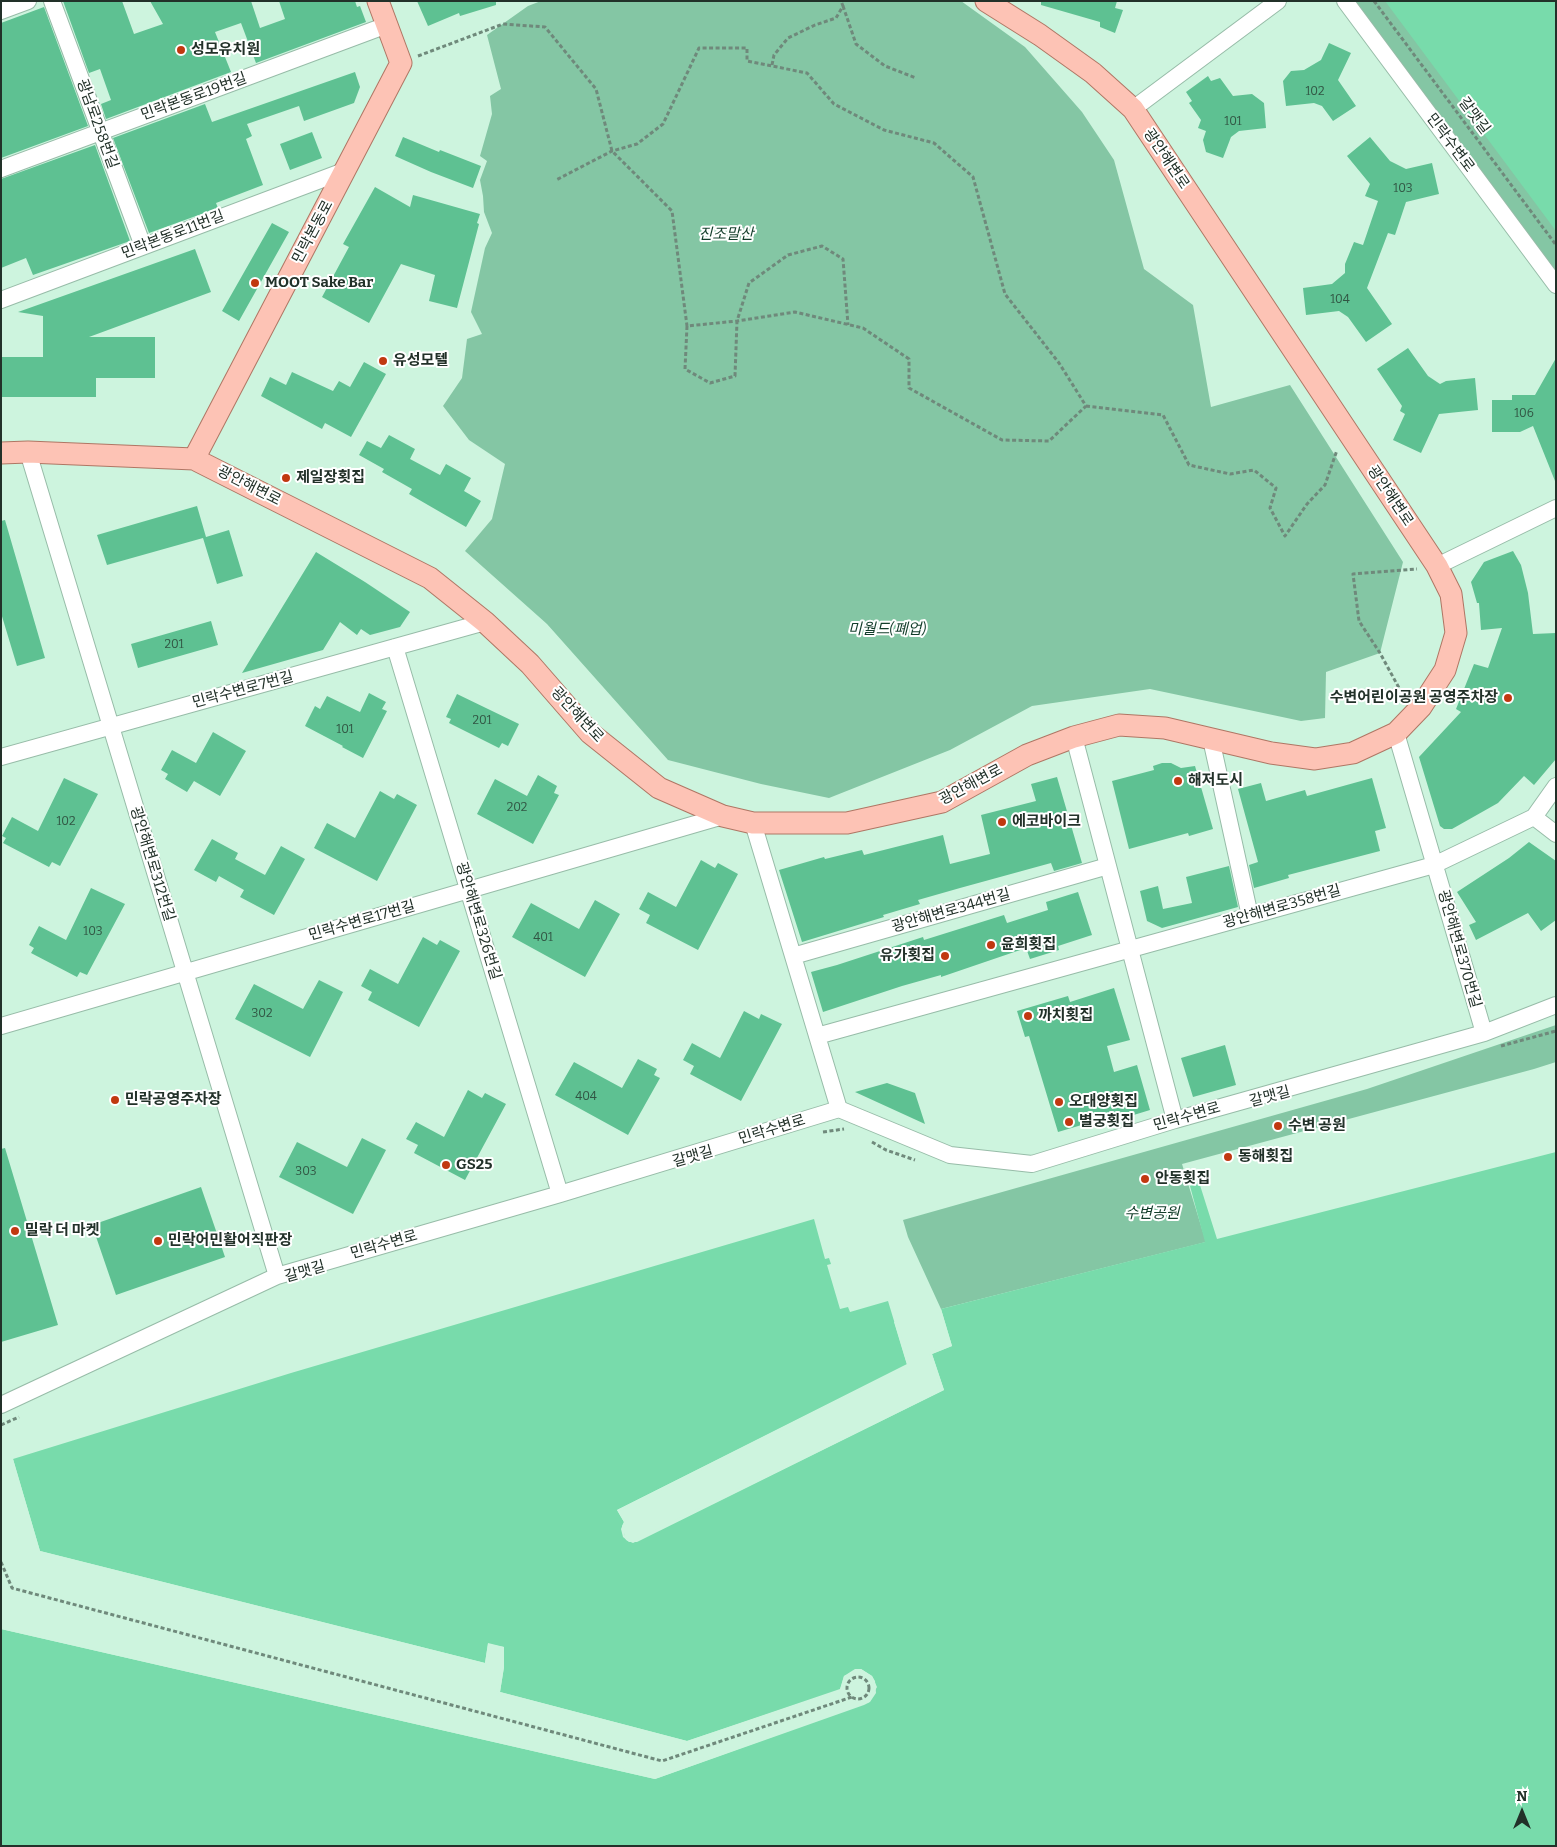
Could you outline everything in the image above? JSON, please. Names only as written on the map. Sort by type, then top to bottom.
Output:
[{"type":"main road","points":[[378,1],[401,63]]},
{"type":"main road","name":"광안해변로","points":[[1,453],[28,452],[194,459],[430,578],[485,622],[530,664],[590,734],[659,788],[724,816],[753,823],[847,823],[942,802],[1027,755],[1074,736],[1119,725],[1165,728],[1271,753],[1315,759],[1353,753],[1396,733],[1414,716],[1445,670],[1456,633],[1451,594],[1437,566],[1133,109],[1093,73],[1040,35],[986,1]]},
{"type":"main road","name":"민락본동로","points":[[194,459],[401,63]]},
{"type":"street","points":[[1,11],[28,1]]},
{"type":"street","name":"광남로258번길","points":[[52,1],[142,246]]},
{"type":"street","points":[[1133,109],[1278,1]]},
{"type":"street","name":"민락수변로","points":[[1344,1],[1556,285]]},
{"type":"street","name":"민락본동로19번길","points":[[1,169],[387,25]]},
{"type":"street","name":"민락본동로11번길","points":[[1,300],[344,171]]},
{"type":"street","name":"광안해변로312번길","points":[[28,452],[277,1276]]},
{"type":"street","points":[[1437,566],[1556,508]]},
{"type":"street","name":"민락수변로7번길","points":[[1,757],[485,622]]},
{"type":"street","name":"광안해변로326번길","points":[[396,647],[560,1194]]},
{"type":"street","name":"광안해변로370번길","points":[[1396,733],[1484,1033]]},
{"type":"street","points":[[1074,736],[1175,1120]]},
{"type":"street","points":[[1211,739],[1250,916]]},
{"type":"street","points":[[1434,865],[1534,816],[1556,786]]},
{"type":"street","name":"민락수변로17번길","points":[[1,1026],[724,816]]},
{"type":"street","points":[[1534,816],[1556,834]]},
{"type":"street","points":[[753,823],[839,1109]]},
{"type":"street","name":"광안해변로358번길","points":[[1130,950],[1434,865]]},
{"type":"street","name":"광안해변로344번길","points":[[793,956],[1108,866]]},
{"type":"street","points":[[817,1036],[1130,950]]},
{"type":"street","name":"민락수변로","points":[[1,1406],[277,1276],[560,1194],[839,1109],[950,1156],[1032,1164],[1175,1120],[1484,1033],[1556,1005]]},
{"type":"path","points":[[841,1],[856,44],[885,66],[916,78]]},
{"type":"path","name":"갈맷길","points":[[1374,1],[1556,245]]},
{"type":"path","points":[[772,65],[774,55],[788,38],[815,25],[836,18],[843,6]]},
{"type":"path","points":[[401,63],[503,24],[545,27],[596,88],[612,151],[672,212],[687,326],[685,369],[710,383],[735,376],[737,321],[749,283],[788,255],[822,246],[843,259],[848,325]]},
{"type":"path","points":[[556,180],[612,151],[637,144],[663,124],[699,48],[747,48],[747,61],[806,73],[834,104],[884,130],[934,143],[972,177],[1005,294],[1059,363],[1086,406]]},
{"type":"path","points":[[687,326],[795,312],[863,328],[909,359],[909,388],[1002,440],[1049,441],[1086,406]]},
{"type":"path","points":[[1086,406],[1163,415],[1189,465],[1230,474],[1254,470],[1276,488],[1270,508],[1285,536],[1307,504],[1326,485],[1344,427]]},
{"type":"path","points":[[1414,716],[1380,654],[1359,622],[1353,574],[1401,571],[1437,566]]},
{"type":"path","points":[[1499,1046],[1556,1030]]},
{"type":"path","points":[[820,1133],[848,1129]]},
{"type":"path","points":[[871,1142],[886,1150],[919,1161]]},
{"type":"path","points":[[1,1425],[19,1416]]},
{"type":"path","points":[[1,1562],[12,1588],[662,1761],[852,1697],[859,1699],[868,1694],[870,1685],[865,1678],[855,1676],[850,1679],[847,1688],[852,1697]]},
{"type":"green space","name":"진조말산","points":[[541,1],[961,1],[1025,47],[1082,112],[1114,160],[1144,269],[1193,305],[1211,407],[1290,385],[1403,562],[1380,653],[1326,672],[1325,718],[1301,721],[1150,689],[1032,706],[950,750],[829,798],[761,784],[668,760],[547,624],[465,551],[492,519],[505,464],[469,440],[443,406],[462,378],[467,339],[482,334],[471,312],[485,248],[492,233],[484,212],[480,180],[487,161],[480,156],[492,114],[490,96],[501,89],[487,35],[528,6]]},
{"type":"green space","points":[[1345,1],[1397,1],[1556,218],[1556,285]]},
{"type":"green space","name":"수변공원","points":[[1556,1025],[1556,1062],[1182,1164],[1206,1242],[941,1309],[908,1237],[903,1220],[1367,1089]]},
{"type":"shaded area","points":[[1385,1],[1556,1],[1556,231]]},
{"type":"shaded area","points":[[1556,1152],[1556,1846],[1,1846],[1,1629],[655,1779],[869,1702],[877,1687],[872,1676],[861,1669],[844,1676],[840,1689],[687,1741],[500,1692],[504,1667],[504,1647],[488,1644],[485,1663],[40,1551],[13,1459],[291,1373],[814,1219],[825,1259],[829,1258],[831,1264],[827,1265],[840,1309],[848,1307],[850,1312],[888,1301],[907,1364],[617,1510],[624,1522],[622,1526],[626,1540],[633,1543],[944,1390],[932,1354],[952,1346],[941,1309],[1205,1242],[1190,1186],[1199,1182],[1217,1239]]},
{"type":"pier","points":[[939,1309],[941,1309],[952,1346],[932,1354],[944,1390],[637,1542],[629,1542],[623,1537],[621,1529],[624,1522],[617,1510],[907,1365],[894,1322],[897,1321],[909,1366],[620,1511],[627,1522],[624,1530],[625,1536],[630,1540],[637,1539],[941,1388],[929,1354],[949,1344]]},
{"type":"pier","points":[[13,1459],[40,1551],[485,1663],[488,1643],[504,1647],[504,1667],[500,1692],[687,1741],[840,1690],[844,1676],[855,1669],[861,1669],[872,1676],[875,1681],[876,1693],[870,1702],[864,1705],[655,1779],[1,1629],[1,1627],[655,1776],[863,1702],[871,1696],[874,1687],[873,1682],[866,1674],[855,1672],[846,1677],[841,1692],[687,1744],[499,1694],[497,1691],[502,1667],[502,1649],[490,1646],[488,1664],[485,1666],[39,1553],[11,1460]]},
{"type":"building","points":[[63,1],[122,1],[134,34],[163,24],[150,1],[251,1],[260,28],[285,19],[279,1],[355,1],[357,7],[360,6],[366,22],[256,63],[241,23],[215,32],[231,72],[106,119],[101,104],[111,100],[100,69],[89,73]]},
{"type":"building","points":[[417,1],[496,1],[496,5],[460,16],[459,13],[428,26]]},
{"type":"building","points":[[1041,1],[1117,1],[1115,8],[1123,10],[1115,33],[1100,27],[1100,22],[1041,5]]},
{"type":"building","points":[[44,7],[88,126],[1,158],[1,23]]},
{"type":"building","points":[[1329,43],[1351,53],[1338,80],[1356,106],[1333,121],[1322,106],[1314,103],[1286,106],[1283,81],[1291,71],[1304,70],[1321,60]]},
{"type":"building","points":[[355,72],[360,87],[354,103],[304,121],[299,106],[247,124],[252,136],[246,139],[263,185],[216,203],[218,208],[149,233],[113,138],[205,104],[212,122]]},
{"type":"building","points":[[1208,76],[1211,81],[1220,78],[1233,96],[1252,94],[1264,103],[1266,128],[1239,131],[1231,137],[1223,158],[1206,152],[1203,140],[1206,131],[1198,128],[1201,120],[1189,103],[1192,101],[1186,92]]},
{"type":"building","points":[[312,132],[322,158],[290,170],[280,144]]},
{"type":"building","points":[[403,137],[439,152],[440,150],[481,166],[473,188],[395,156]]},
{"type":"building","points":[[1370,137],[1390,161],[1406,169],[1432,163],[1439,194],[1406,202],[1395,235],[1388,233],[1367,288],[1392,324],[1366,342],[1348,317],[1339,311],[1306,315],[1303,288],[1332,284],[1345,273],[1345,264],[1354,242],[1363,245],[1378,201],[1365,196],[1370,184],[1347,156]]},
{"type":"building","points":[[95,145],[130,241],[33,275],[26,258],[1,268],[1,179]]},
{"type":"building","points":[[375,187],[410,207],[413,195],[480,214],[457,308],[429,301],[435,275],[401,264],[369,323],[322,297],[349,247],[343,244]]},
{"type":"building","points":[[272,223],[289,232],[239,321],[222,311]]},
{"type":"building","points":[[195,249],[211,292],[89,337],[155,337],[155,378],[96,378],[96,397],[1,397],[1,357],[43,357],[43,316],[18,312]]},
{"type":"building","points":[[1408,348],[1428,376],[1440,384],[1446,381],[1475,378],[1478,410],[1439,414],[1421,453],[1393,440],[1405,414],[1400,411],[1402,406],[1377,369]]},
{"type":"building","points":[[1556,358],[1555,481],[1533,426],[1520,432],[1492,432],[1492,400],[1512,400],[1512,395],[1535,395]]},
{"type":"building","points":[[364,362],[386,374],[351,437],[325,423],[322,429],[261,396],[270,377],[286,385],[292,372],[333,391],[339,381],[350,387]]},
{"type":"building","points":[[389,435],[415,449],[410,459],[440,475],[446,464],[471,478],[464,491],[481,501],[466,527],[409,494],[412,489],[382,472],[384,469],[359,455],[367,441],[381,448]]},
{"type":"building","points":[[197,506],[206,537],[229,530],[243,576],[217,584],[203,538],[107,565],[97,535]]},
{"type":"building","points":[[5,520],[45,658],[17,666],[1,613],[1,521]]},
{"type":"building","points":[[1513,551],[1521,565],[1528,593],[1533,634],[1556,633],[1556,759],[1534,785],[1524,776],[1498,803],[1452,829],[1444,829],[1440,826],[1419,757],[1461,712],[1456,709],[1474,664],[1488,668],[1502,628],[1481,630],[1479,603],[1477,603],[1471,582],[1484,562]]},
{"type":"building","points":[[316,552],[410,612],[400,627],[370,635],[361,629],[357,635],[340,622],[323,650],[242,673]]},
{"type":"building","points":[[211,621],[218,645],[138,668],[131,644]]},
{"type":"building","points":[[369,693],[386,702],[382,709],[387,711],[363,758],[305,726],[315,706],[320,709],[327,696],[360,712]]},
{"type":"building","points":[[457,694],[519,724],[508,746],[502,743],[499,748],[449,723],[451,719],[446,717]]},
{"type":"building","points":[[213,732],[246,751],[220,796],[194,781],[187,792],[165,779],[168,774],[161,770],[172,750],[196,763]]},
{"type":"building","points":[[1171,763],[1181,768],[1195,766],[1213,829],[1189,836],[1188,833],[1129,849],[1112,781],[1154,770],[1153,766]]},
{"type":"building","points":[[538,775],[557,786],[554,793],[559,795],[533,844],[477,814],[495,779],[527,796]]},
{"type":"building","points":[[1057,777],[1082,863],[1054,871],[1051,863],[960,888],[918,900],[920,904],[883,915],[884,917],[802,942],[779,870],[824,857],[825,859],[862,850],[864,855],[943,835],[950,864],[990,854],[981,815],[1036,801],[1031,784]]},
{"type":"building","points":[[64,778],[98,794],[60,866],[52,862],[49,867],[3,843],[6,838],[2,836],[12,817],[38,831]]},
{"type":"building","points":[[1372,778],[1386,828],[1375,831],[1380,851],[1288,875],[1289,878],[1254,888],[1249,865],[1258,862],[1238,789],[1261,783],[1266,801],[1305,790],[1307,796]]},
{"type":"building","points":[[380,791],[394,799],[397,794],[417,805],[377,881],[314,848],[327,823],[355,838]]},
{"type":"building","points":[[212,839],[238,853],[235,859],[265,875],[281,846],[305,859],[274,915],[240,897],[244,890],[219,876],[216,882],[194,870]]},
{"type":"building","points":[[1529,842],[1556,861],[1556,920],[1541,931],[1528,913],[1476,940],[1469,925],[1476,922],[1457,892],[1509,858]]},
{"type":"building","points":[[701,860],[715,868],[718,863],[738,874],[698,950],[646,923],[650,915],[639,909],[648,892],[676,907]]},
{"type":"building","points":[[1229,866],[1238,907],[1162,928],[1147,921],[1140,891],[1158,886],[1163,909],[1192,903],[1186,877]]},
{"type":"building","points":[[91,888],[125,904],[87,975],[80,972],[77,977],[31,953],[34,948],[29,945],[39,926],[66,940]]},
{"type":"building","points":[[1078,892],[1092,935],[1058,946],[1059,950],[1030,959],[1026,948],[941,977],[941,975],[902,986],[823,1012],[811,972],[923,937],[924,940],[1004,915],[1007,923],[1048,910],[1046,902]]},
{"type":"building","points":[[595,900],[620,914],[585,977],[512,937],[531,903],[579,929]]},
{"type":"building","points":[[423,937],[437,945],[440,940],[460,951],[419,1027],[368,1000],[372,992],[361,986],[370,969],[398,984]]},
{"type":"building","points":[[319,980],[343,992],[310,1057],[235,1019],[254,984],[303,1009]]},
{"type":"building","points":[[1114,988],[1130,1040],[1107,1046],[1114,1072],[1137,1065],[1150,1110],[1114,1121],[1112,1116],[1058,1132],[1029,1036],[1025,1037],[1017,1011],[1068,996],[1070,1002]]},
{"type":"building","points":[[744,1011],[759,1019],[761,1014],[782,1024],[741,1101],[690,1074],[694,1066],[683,1060],[692,1043],[720,1058]]},
{"type":"building","points":[[1225,1045],[1236,1085],[1193,1097],[1181,1058]]},
{"type":"building","points":[[638,1059],[657,1069],[654,1075],[660,1078],[628,1135],[555,1095],[574,1062],[622,1088]]},
{"type":"building","points":[[887,1083],[915,1093],[925,1124],[855,1092]]},
{"type":"building","points":[[468,1090],[482,1098],[485,1093],[506,1104],[465,1180],[414,1153],[418,1145],[406,1139],[416,1122],[444,1137]]},
{"type":"building","points":[[362,1138],[386,1150],[353,1214],[279,1177],[297,1142],[347,1167]]},
{"type":"building","name":"밀락 더 마켓","points":[[5,1148],[58,1325],[1,1342],[1,1149]]},
{"type":"building","name":"민락어민활어직판장","points":[[201,1187],[225,1257],[116,1295],[92,1225]]},
{"type":"place","name":"성모유치원","points":[[181,50]]},
{"type":"place","name":"MOOT Sake Bar","points":[[255,283]]},
{"type":"place","name":"유성모텔","points":[[383,361]]},
{"type":"place","name":"제일장횟집","points":[[286,478]]},
{"type":"place","name":"수변어린이공원 공영주차장","points":[[1508,698]]},
{"type":"place","name":"해저도시","points":[[1178,781]]},
{"type":"place","name":"에코바이크","points":[[1002,822]]},
{"type":"place","name":"윤희횟집","points":[[991,945]]},
{"type":"place","name":"유가횟집","points":[[945,956]]},
{"type":"place","name":"까치횟집","points":[[1028,1016]]},
{"type":"place","name":"민락공영주차장","points":[[115,1100]]},
{"type":"place","name":"오대양횟집","points":[[1059,1102]]},
{"type":"place","name":"별궁횟집","points":[[1069,1122]]},
{"type":"place","name":"수변 공원","points":[[1278,1126]]},
{"type":"place","name":"동해횟집","points":[[1228,1157]]},
{"type":"place","name":"GS25","points":[[446,1165]]},
{"type":"place","name":"안동횟집","points":[[1145,1179]]},
{"type":"place","name":"밀락 더 마켓","points":[[15,1231]]},
{"type":"place","name":"민락어민활어직판장","points":[[158,1241]]},
{"type":"park label","name":"미월드(폐업)","points":[[887,630]]}]
